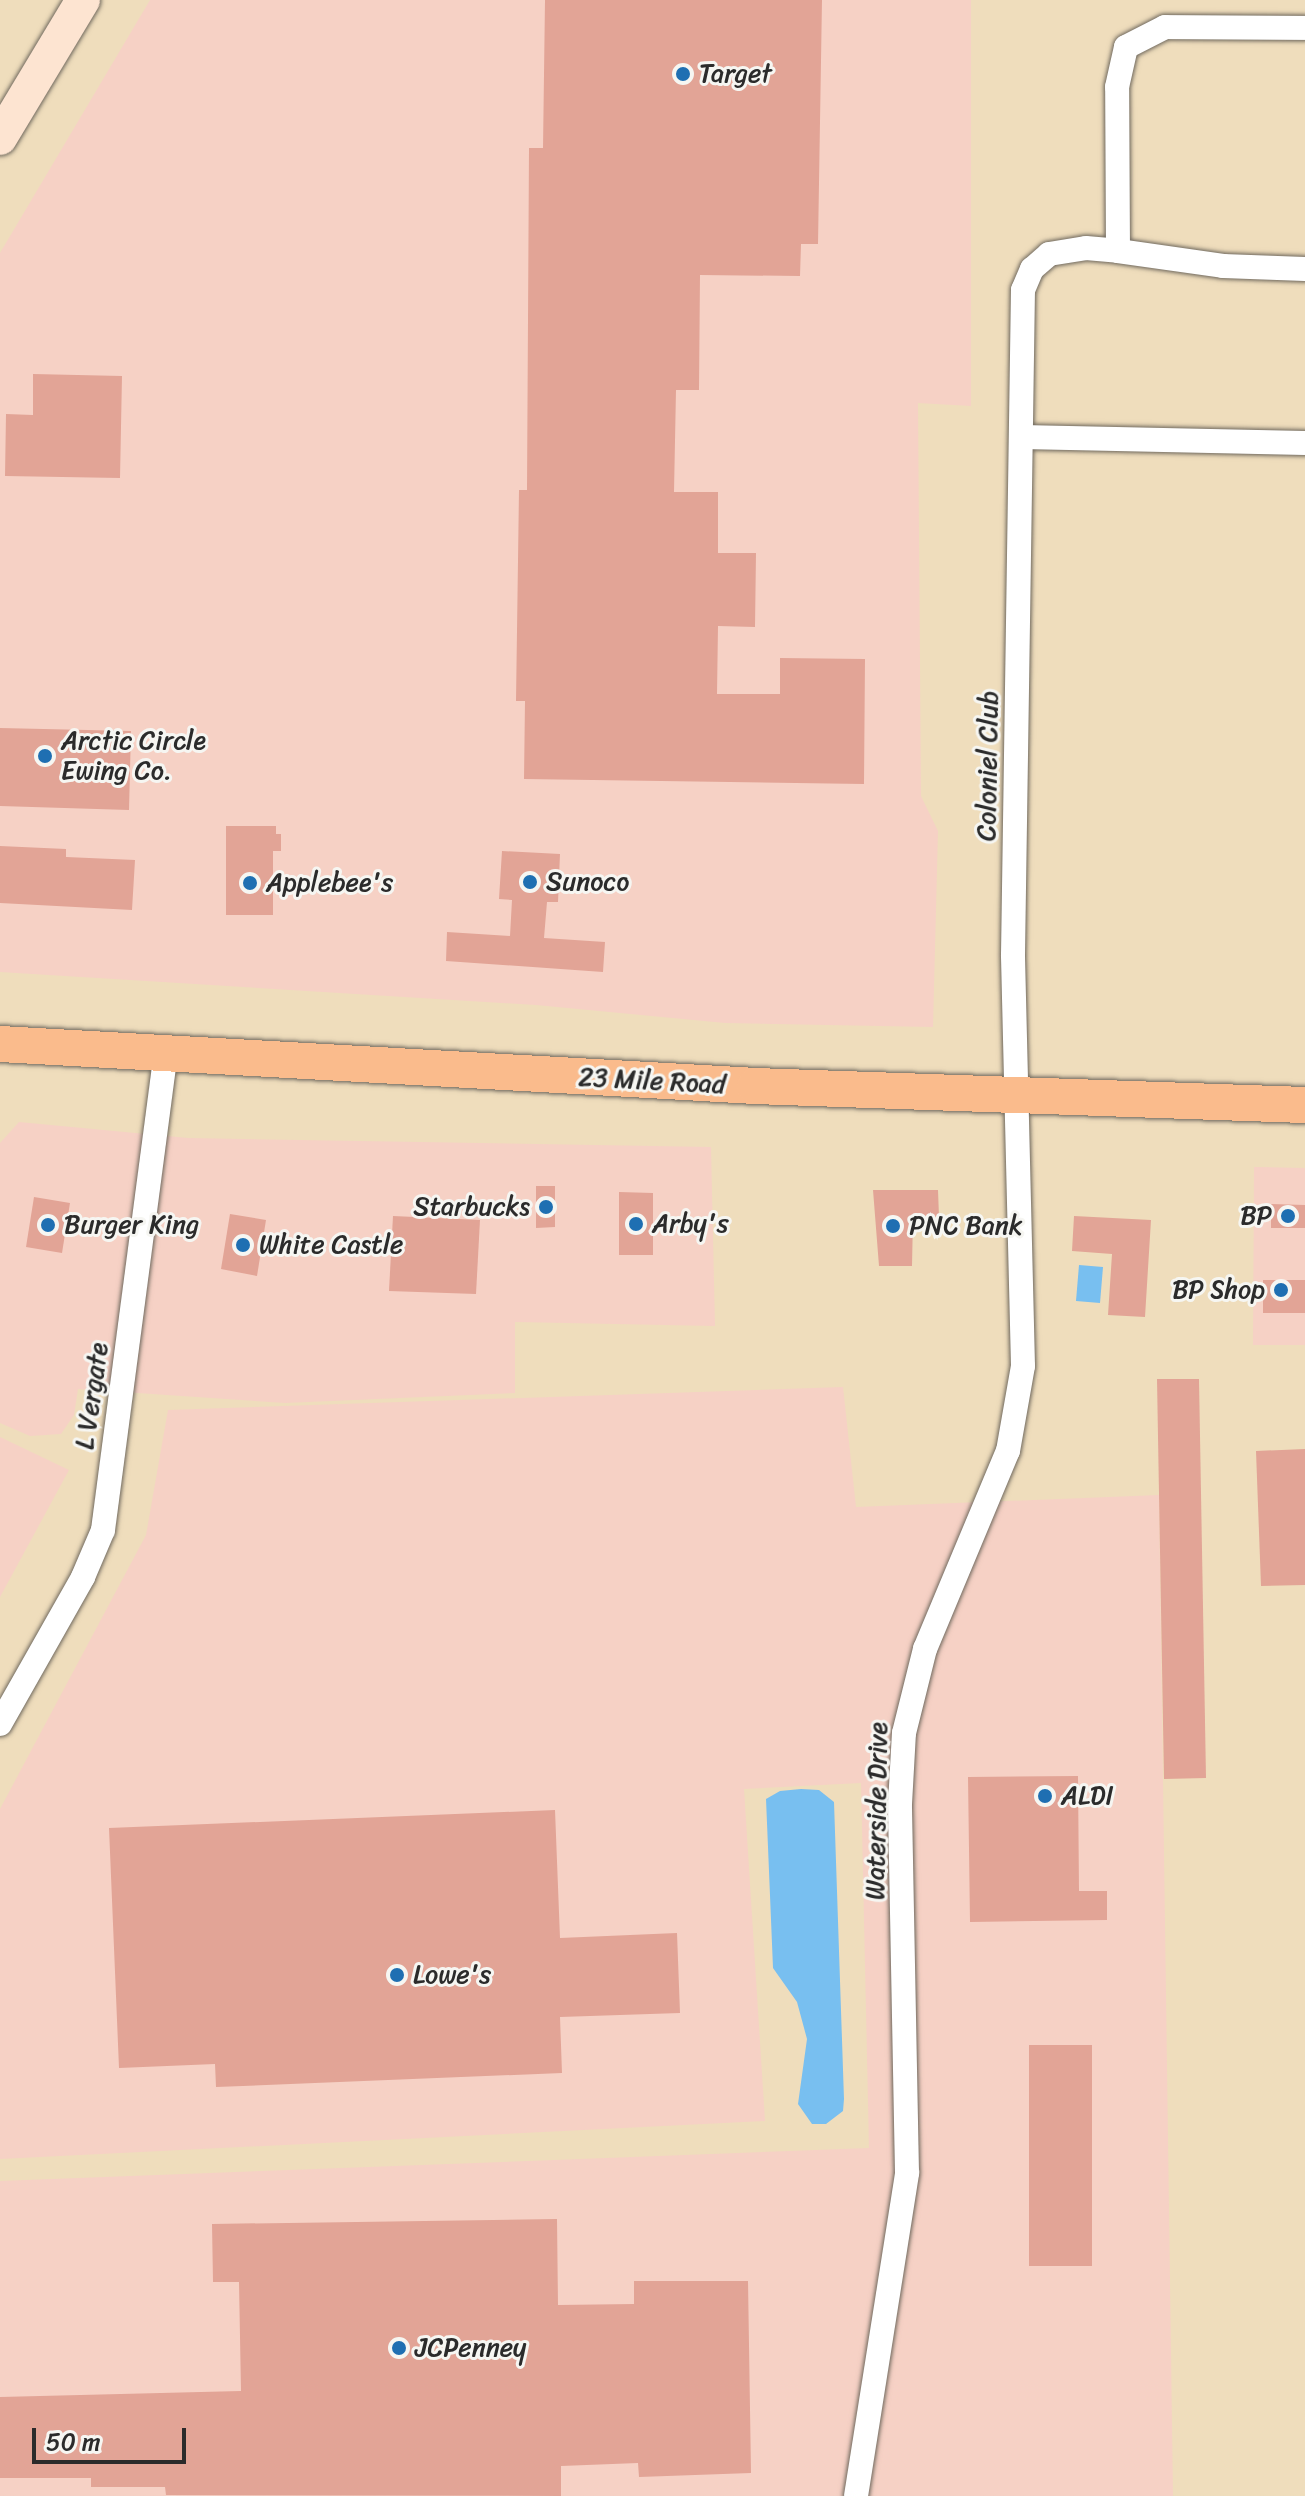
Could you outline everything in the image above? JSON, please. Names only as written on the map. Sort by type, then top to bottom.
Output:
[{"type":"main road","points":[[0,138],[83,0]]},
{"type":"main road","name":"23 Mile Road","points":[[0,1044],[635,1080],[1305,1105]]},
{"type":"street","points":[[1118,251],[1117,87],[1126,47],[1165,27],[1305,28]]},
{"type":"street","name":"Coloniel Club","points":[[1019,1096],[1013,955],[1023,290],[1032,269],[1049,254],[1086,248],[1223,266],[1305,269]]},
{"type":"street","points":[[1022,437],[1305,443]]},
{"type":"street","name":"L Vergate","points":[[0,1724],[83,1577],[103,1530],[166,1052]]},
{"type":"street","name":"Waterside Drive","points":[[856,2496],[906,2201],[903,1747],[925,1649],[1002,1470],[1016,1421],[1025,1325],[1019,1096]]},
{"type":"shaded area","points":[[150,0],[971,0],[971,406],[918,403],[921,796],[938,831],[933,1027],[725,1023],[536,1005],[0,972],[0,253]]},
{"type":"shaded area","points":[[19,1122],[188,1138],[711,1147],[715,1326],[515,1322],[515,1393],[285,1403],[78,1389],[74,1415],[61,1434],[30,1436],[0,1423],[0,1143]]},
{"type":"shaded area","points":[[1254,1167],[1305,1168],[1305,1345],[1253,1345]]},
{"type":"shaded area","points":[[843,1387],[856,1507],[1159,1495],[1173,2496],[0,2496],[0,2181],[869,2148],[861,1783],[744,1789],[765,2121],[0,2159],[0,1809],[146,1535],[168,1410]]},
{"type":"shaded area","points":[[0,1437],[69,1470],[0,1597]]},
{"type":"water","points":[[1079,1265],[1103,1267],[1100,1303],[1076,1301]]},
{"type":"water","points":[[819,1790],[834,1802],[844,2099],[843,2111],[826,2124],[812,2124],[798,2104],[807,2039],[797,2002],[773,1968],[766,1799],[780,1791]]},
{"type":"building","points":[[545,0],[822,0],[818,244],[801,244],[800,276],[700,275],[699,390],[676,390],[674,492],[718,492],[718,553],[756,553],[755,627],[718,626],[717,694],[780,694],[780,658],[865,659],[864,784],[524,779],[525,701],[516,701],[519,490],[527,490],[529,148],[543,148]]},
{"type":"building","points":[[33,374],[122,376],[120,478],[5,476],[6,414],[33,415]]},
{"type":"building","points":[[0,728],[131,731],[129,810],[0,806]]},
{"type":"building","name":"Applebee's","points":[[226,826],[276,826],[276,834],[281,834],[281,851],[273,851],[273,915],[226,915]]},
{"type":"building","points":[[0,846],[66,849],[66,857],[135,860],[132,910],[0,903]]},
{"type":"building","points":[[502,851],[560,854],[558,902],[547,902],[544,938],[605,942],[603,972],[446,961],[447,932],[510,936],[512,900],[499,899]]},
{"type":"building","name":"Starbucks","points":[[536,1186],[555,1186],[555,1227],[536,1228]]},
{"type":"building","name":"PNC Bank","points":[[873,1190],[938,1190],[939,1217],[913,1218],[912,1266],[879,1266]]},
{"type":"building","name":"Arby's","points":[[619,1192],[653,1193],[653,1255],[619,1255]]},
{"type":"building","name":"Burger King","points":[[34,1197],[70,1203],[62,1253],[26,1247]]},
{"type":"building","name":"BP","points":[[1271,1204],[1305,1205],[1305,1228],[1271,1228]]},
{"type":"building","name":"White Castle","points":[[230,1214],[266,1220],[257,1276],[221,1269]]},
{"type":"building","points":[[393,1216],[480,1220],[476,1294],[389,1291]]},
{"type":"building","points":[[1074,1216],[1151,1220],[1145,1317],[1108,1315],[1112,1254],[1072,1251]]},
{"type":"building","points":[[1263,1280],[1305,1280],[1305,1313],[1263,1313]]},
{"type":"building","points":[[1157,1379],[1199,1379],[1206,1778],[1164,1779]]},
{"type":"building","points":[[1305,1449],[1305,1585],[1261,1586],[1256,1451]]},
{"type":"building","points":[[1078,1776],[1079,1891],[1107,1891],[1107,1920],[970,1922],[968,1777]]},
{"type":"building","name":"Lowe's","points":[[555,1810],[560,1938],[677,1933],[680,2013],[560,2017],[562,2073],[216,2087],[215,2064],[119,2068],[109,1828]]},
{"type":"building","points":[[1029,2045],[1092,2045],[1092,2266],[1029,2266]]},
{"type":"building","name":"JCPenney","points":[[557,2219],[558,2305],[634,2304],[634,2281],[748,2281],[751,2473],[639,2477],[638,2463],[561,2466],[561,2496],[166,2495],[165,2487],[91,2487],[91,2478],[0,2478],[0,2397],[241,2391],[239,2282],[213,2282],[212,2224]]},
{"type":"place","name":"Target","points":[[683,74]]},
{"type":"place","name":"Arctic Circle Ewing Co.","points":[[45,756]]},
{"type":"place","name":"Sunoco","points":[[530,882]]},
{"type":"place","name":"Applebee's","points":[[250,883]]},
{"type":"place","name":"Starbucks","points":[[546,1207]]},
{"type":"place","name":"BP","points":[[1288,1216]]},
{"type":"place","name":"Arby's","points":[[636,1224]]},
{"type":"place","name":"Burger King","points":[[48,1225]]},
{"type":"place","name":"PNC Bank","points":[[893,1226]]},
{"type":"place","name":"White Castle","points":[[243,1245]]},
{"type":"place","name":"BP Shop","points":[[1281,1290]]},
{"type":"place","name":"ALDI","points":[[1045,1796]]},
{"type":"place","name":"Lowe's","points":[[397,1975]]},
{"type":"place","name":"JCPenney","points":[[399,2348]]}]
